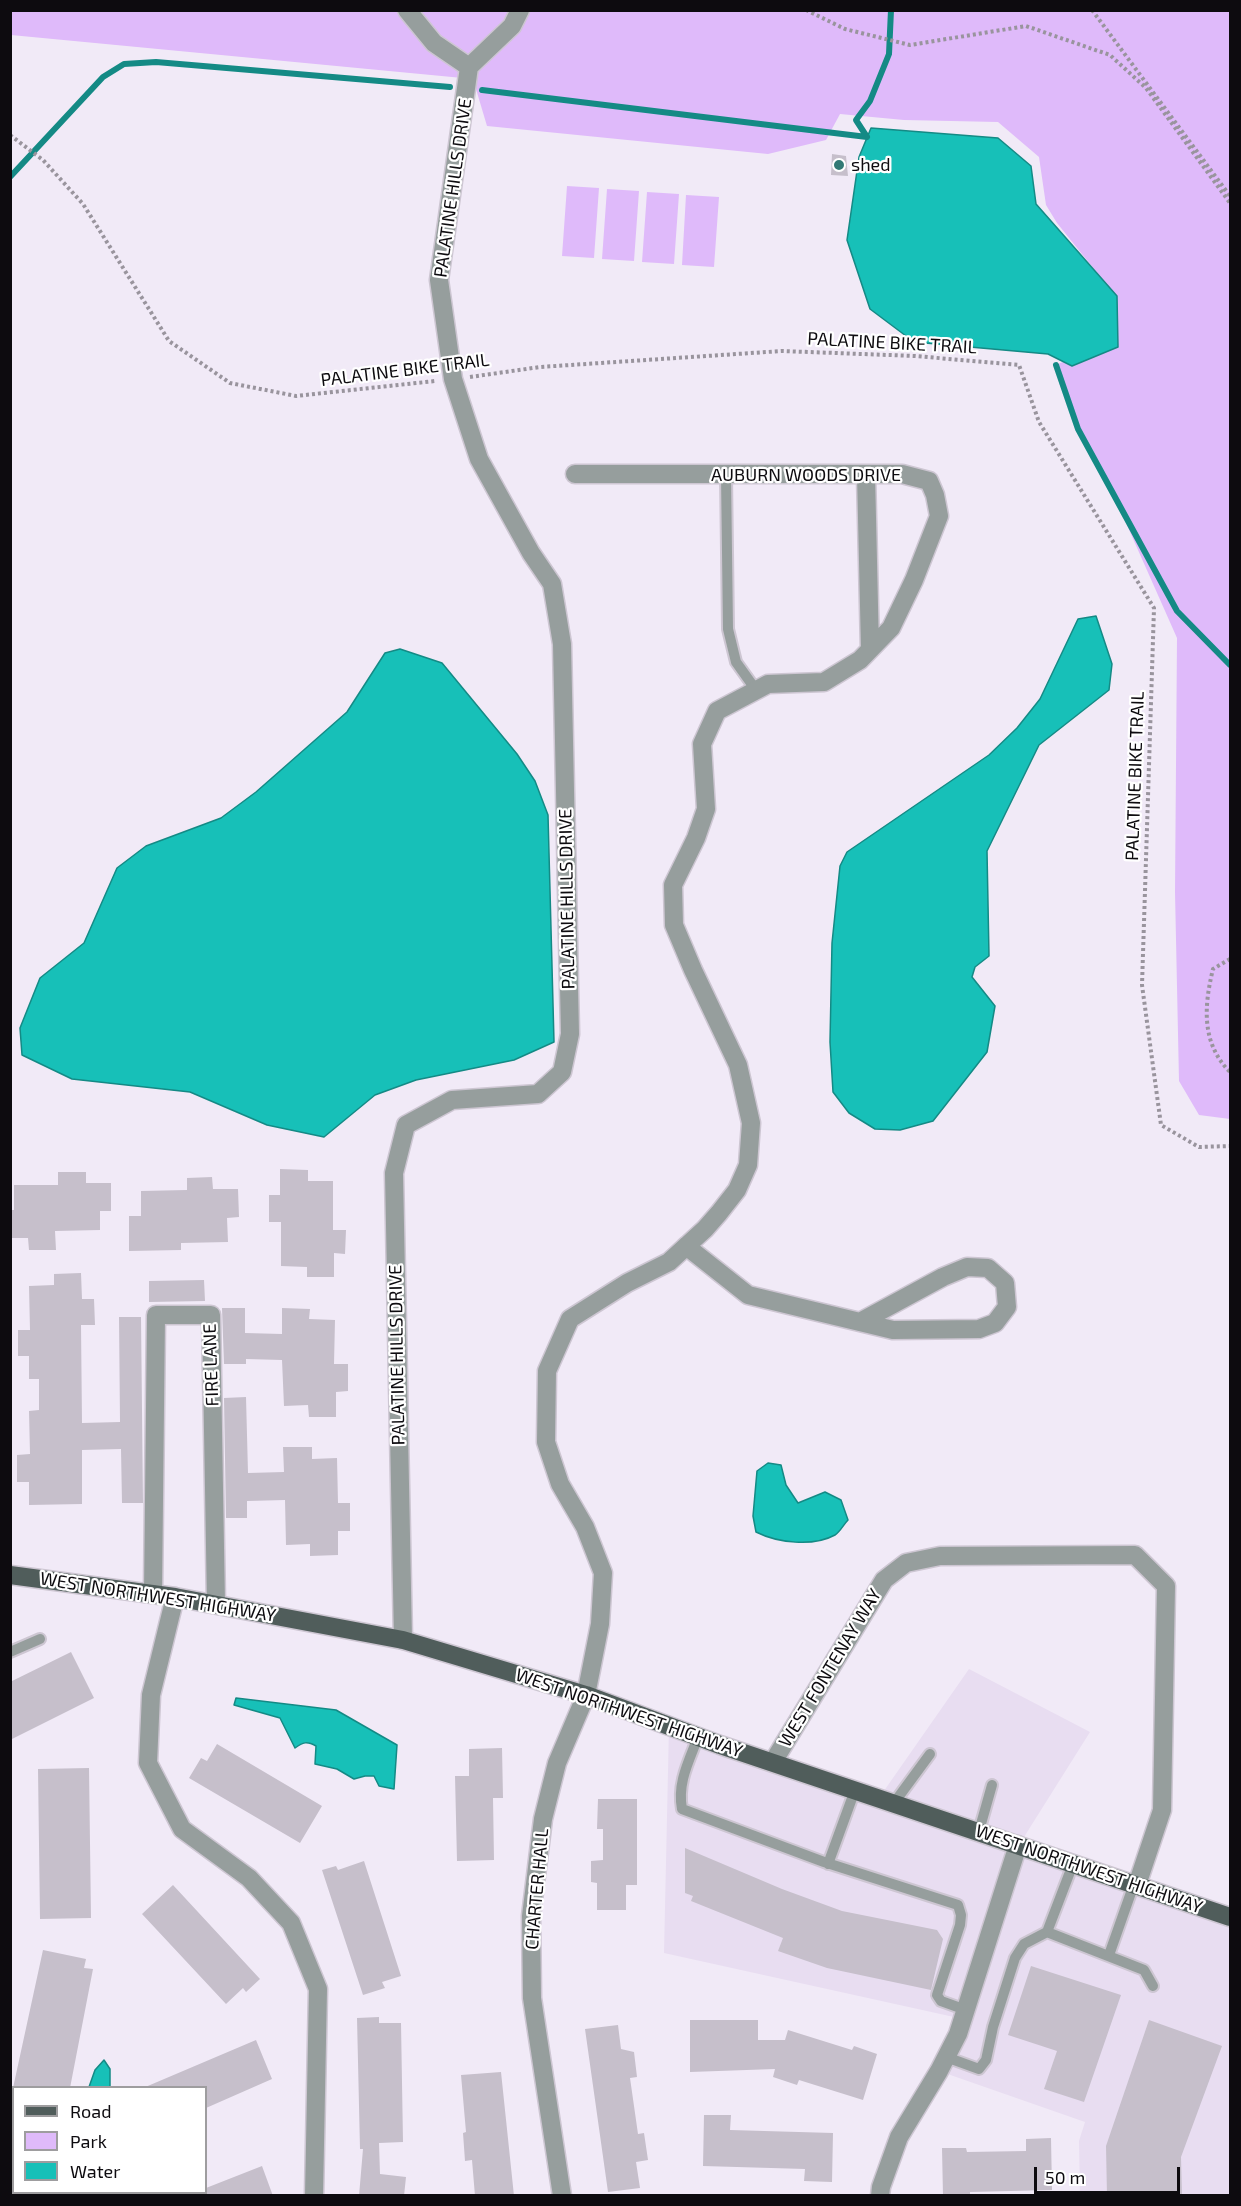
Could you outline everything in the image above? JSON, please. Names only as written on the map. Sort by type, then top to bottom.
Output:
[{"type":"main road","name":"WEST NORTHWEST HIGHWAY","points":[[10,1575],[153,1593],[403,1640],[586,1695],[698,1737],[1230,1917]]},
{"type":"street","points":[[407,10],[434,43],[470,67],[512,26],[520,10]]},
{"type":"street","name":"PALATINE HILLS DRIVE","points":[[403,1640],[394,1173],[406,1125],[452,1101],[538,1094],[562,1072],[570,1034],[562,644],[552,584],[531,553],[479,459],[453,379],[439,280],[470,67]]},
{"type":"street","name":"AUBURN WOODS DRIVE","points":[[575,474],[902,474],[929,480],[939,516],[914,580],[891,628],[860,660],[824,682],[768,684],[756,690],[717,711],[702,744],[706,809],[696,838],[673,885],[674,925],[738,1065],[751,1123],[748,1165],[737,1190],[705,1229],[669,1262],[627,1283],[570,1319],[547,1371],[546,1442],[560,1484],[585,1527],[603,1573],[600,1624],[586,1695]]},
{"type":"street","points":[[866,474],[870,649]]},
{"type":"street","points":[[686,1246],[748,1295],[893,1330],[979,1329],[995,1323],[1007,1307],[1005,1283],[988,1268],[967,1267],[943,1277],[860,1322]]},
{"type":"street","name":"FIRE LANE","points":[[153,1593],[156,1315],[211,1315],[216,1604]]},
{"type":"street","name":"WEST FONTENAY WAY","points":[[772,1762],[884,1580],[906,1563],[940,1556],[1135,1554],[1166,1586],[1162,1810],[1136,1885]]},
{"type":"street","points":[[175,1597],[151,1695],[148,1763],[182,1829],[249,1878],[291,1923],[318,1989],[314,2196]]},
{"type":"street","name":"CHARTER HALL","points":[[562,2196],[532,1998],[531,1917],[543,1819],[557,1762],[586,1695]]},
{"type":"street","points":[[880,2196],[881,2187],[899,2137],[958,2034],[1018,1845]]},
{"type":"lane","points":[[726,475],[728,629],[736,662],[756,690]]},
{"type":"lane","points":[[10,1652],[40,1639]]},
{"type":"lane","points":[[698,1737],[681,1782],[679,1798],[682,1809],[828,1864],[958,1905],[961,1916],[960,1925],[938,1995],[941,2001],[966,2010]]},
{"type":"lane","points":[[894,1803],[930,1754]]},
{"type":"lane","points":[[979,1832],[992,1785]]},
{"type":"lane","points":[[828,1864],[855,1790]]},
{"type":"lane","points":[[946,2057],[979,2069],[986,2060],[993,2027],[1015,1958],[1023,1944],[1047,1932],[1073,1864]]},
{"type":"lane","points":[[1109,1955],[1136,1885]]},
{"type":"lane","points":[[1047,1932],[1144,1970],[1153,1986]]},
{"type":"path","points":[[806,10],[845,29],[910,45],[1026,26],[1110,55],[1146,88],[1230,203]]},
{"type":"path","points":[[1092,10],[1230,196]]},
{"type":"path","name":"PALATINE BIKE TRAIL","points":[[10,135],[43,160],[83,204],[169,341],[230,383],[296,396],[540,367],[782,351],[915,356],[1019,365],[1039,422],[1154,608],[1142,985],[1161,1125],[1199,1147],[1230,1146]]},
{"type":"path","points":[[1230,959],[1213,969],[1207,996],[1208,1035],[1223,1064],[1230,1072]]},
{"type":"shaded area","points":[[969,1669],[1090,1732],[1019,1845],[1230,1917],[1230,2195],[1080,2195],[1079,2141],[1085,2122],[939,2071],[963,2019],[664,1953],[669,1726],[879,1798]]},
{"type":"green space","points":[[10,11],[1230,11],[1230,1119],[1199,1115],[1179,1081],[1175,892],[1177,638],[1111,489],[1078,429],[1056,365],[1080,354],[1106,284],[1057,223],[1046,205],[1039,157],[998,122],[904,120],[840,114],[826,140],[768,154],[487,126],[473,79],[11,35]]},
{"type":"green space","points":[[567,186],[599,188],[594,258],[562,256]]},
{"type":"green space","points":[[607,189],[639,191],[634,261],[602,259]]},
{"type":"green space","points":[[647,192],[679,194],[674,264],[642,262]]},
{"type":"green space","points":[[686,195],[719,197],[714,267],[682,265]]},
{"type":"water","points":[[871,128],[998,138],[1031,166],[1036,204],[1117,296],[1118,347],[1072,366],[1048,354],[914,342],[870,309],[847,240],[859,157]]},
{"type":"water","points":[[1096,616],[1112,664],[1109,690],[1039,745],[987,851],[989,956],[975,967],[972,977],[995,1006],[987,1052],[933,1121],[900,1130],[875,1129],[849,1113],[833,1092],[830,1042],[832,943],[840,866],[847,852],[989,755],[1017,728],[1040,699],[1078,619]]},
{"type":"water","points":[[400,649],[442,663],[517,754],[535,781],[548,815],[554,1042],[514,1060],[416,1080],[375,1095],[324,1137],[267,1125],[190,1092],[72,1079],[22,1055],[20,1028],[40,978],[84,943],[117,868],[146,846],[221,818],[256,792],[347,712],[385,653]]},
{"type":"water","points":[[768,1463],[781,1465],[786,1485],[798,1503],[825,1492],[841,1500],[848,1520],[839,1532],[826,1539],[795,1542],[775,1539],[756,1532],[753,1516],[757,1471]]},
{"type":"water","points":[[236,1698],[336,1710],[397,1745],[394,1789],[379,1786],[374,1776],[354,1779],[337,1769],[315,1764],[316,1746],[305,1743],[295,1748],[280,1718],[234,1705]]},
{"type":"water","points":[[104,2060],[110,2069],[110,2086],[89,2086],[95,2070]]},
{"type":"building","name":"shed","points":[[832,154],[846,156],[848,176],[831,175]]},
{"type":"building","points":[[280,1169],[308,1170],[308,1181],[333,1181],[333,1230],[346,1230],[345,1254],[334,1253],[334,1277],[307,1277],[307,1267],[281,1266],[281,1222],[269,1222],[269,1195],[280,1195]]},
{"type":"building","points":[[58,1172],[86,1172],[86,1183],[111,1183],[111,1211],[100,1211],[100,1230],[55,1231],[56,1250],[29,1250],[28,1238],[10,1238],[10,1210],[14,1210],[14,1185],[58,1185]]},
{"type":"building","points":[[212,1177],[213,1189],[238,1189],[239,1217],[227,1218],[228,1242],[181,1243],[181,1250],[129,1251],[129,1216],[141,1216],[141,1191],[187,1190],[187,1178]]},
{"type":"building","points":[[81,1273],[82,1299],[94,1299],[95,1325],[81,1325],[82,1423],[120,1422],[119,1317],[141,1317],[143,1503],[122,1503],[121,1449],[82,1450],[82,1504],[29,1505],[29,1482],[17,1482],[17,1455],[30,1454],[29,1411],[39,1410],[39,1379],[29,1379],[29,1356],[18,1356],[18,1330],[30,1330],[29,1286],[54,1285],[54,1274]]},
{"type":"building","points":[[204,1280],[205,1301],[149,1302],[149,1281]]},
{"type":"building","points":[[222,1308],[245,1308],[245,1333],[282,1334],[282,1308],[310,1309],[309,1319],[335,1320],[334,1364],[348,1364],[348,1391],[336,1392],[336,1417],[309,1417],[308,1405],[284,1406],[282,1360],[246,1359],[246,1364],[224,1364]]},
{"type":"building","points":[[246,1397],[248,1473],[284,1472],[283,1447],[312,1447],[312,1459],[337,1458],[338,1503],[350,1503],[350,1531],[338,1531],[338,1555],[310,1556],[310,1544],[286,1545],[285,1500],[247,1501],[247,1518],[226,1518],[224,1398]]},
{"type":"building","points":[[71,1652],[94,1698],[10,1740],[10,1682]]},
{"type":"building","points":[[217,1744],[322,1806],[300,1843],[189,1778],[201,1758],[207,1761]]},
{"type":"building","points":[[502,1748],[503,1798],[493,1798],[494,1860],[457,1861],[455,1776],[469,1776],[469,1749]]},
{"type":"building","points":[[89,1768],[91,1918],[40,1919],[38,1769]]},
{"type":"building","points":[[598,1799],[637,1799],[637,1885],[626,1885],[626,1910],[597,1910],[597,1883],[591,1882],[591,1861],[603,1860],[603,1829],[597,1829]]},
{"type":"building","points":[[685,1848],[782,1889],[842,1911],[937,1930],[943,1939],[931,1990],[827,1968],[778,1951],[783,1938],[691,1901],[693,1896],[685,1893]]},
{"type":"building","points":[[364,1861],[401,1976],[382,1982],[385,1988],[363,1995],[322,1870],[336,1866],[338,1870]]},
{"type":"building","points":[[173,1885],[260,1979],[246,1992],[243,1988],[226,2004],[142,1914]]},
{"type":"building","points":[[43,1950],[86,1959],[84,1968],[93,1969],[70,2086],[13,2086]]},
{"type":"building","points":[[1031,1966],[1121,1995],[1084,2102],[1044,2089],[1057,2051],[1008,2035]]},
{"type":"building","points":[[379,2017],[379,2023],[401,2023],[403,2142],[379,2143],[380,2174],[406,2177],[404,2196],[359,2196],[363,2149],[360,2149],[357,2018]]},
{"type":"building","points":[[690,2020],[758,2020],[758,2040],[785,2040],[788,2030],[852,2050],[854,2046],[877,2054],[863,2100],[799,2080],[797,2085],[773,2077],[775,2069],[690,2072]]},
{"type":"building","points":[[1149,2020],[1222,2046],[1181,2157],[1182,2196],[1107,2196],[1106,2146]]},
{"type":"building","points":[[618,2025],[621,2049],[634,2052],[637,2077],[630,2078],[638,2134],[644,2133],[648,2160],[636,2162],[640,2188],[608,2192],[585,2029]]},
{"type":"building","points":[[256,2040],[272,2079],[207,2108],[207,2086],[148,2086]]},
{"type":"building","points":[[501,2072],[514,2196],[475,2196],[472,2160],[465,2161],[463,2133],[466,2132],[461,2075]]},
{"type":"building","points":[[704,2115],[731,2115],[730,2130],[833,2133],[832,2182],[804,2181],[805,2169],[703,2166]]},
{"type":"building","points":[[1051,2138],[1052,2190],[970,2192],[970,2196],[943,2196],[942,2148],[966,2148],[967,2152],[1026,2151],[1026,2139]]},
{"type":"building","points":[[262,2166],[273,2196],[188,2196],[207,2194],[207,2188]]},
{"type":"waterway","points":[[867,137],[856,120],[870,101],[889,54],[891,10]]},
{"type":"waterway","points":[[10,177],[103,77],[124,64],[156,62],[450,87]]},
{"type":"waterway","points":[[482,90],[867,137]]},
{"type":"waterway","points":[[1056,365],[1078,429],[1177,611],[1230,665]]},
{"type":"place","name":"shed","points":[[839,165]]}]
